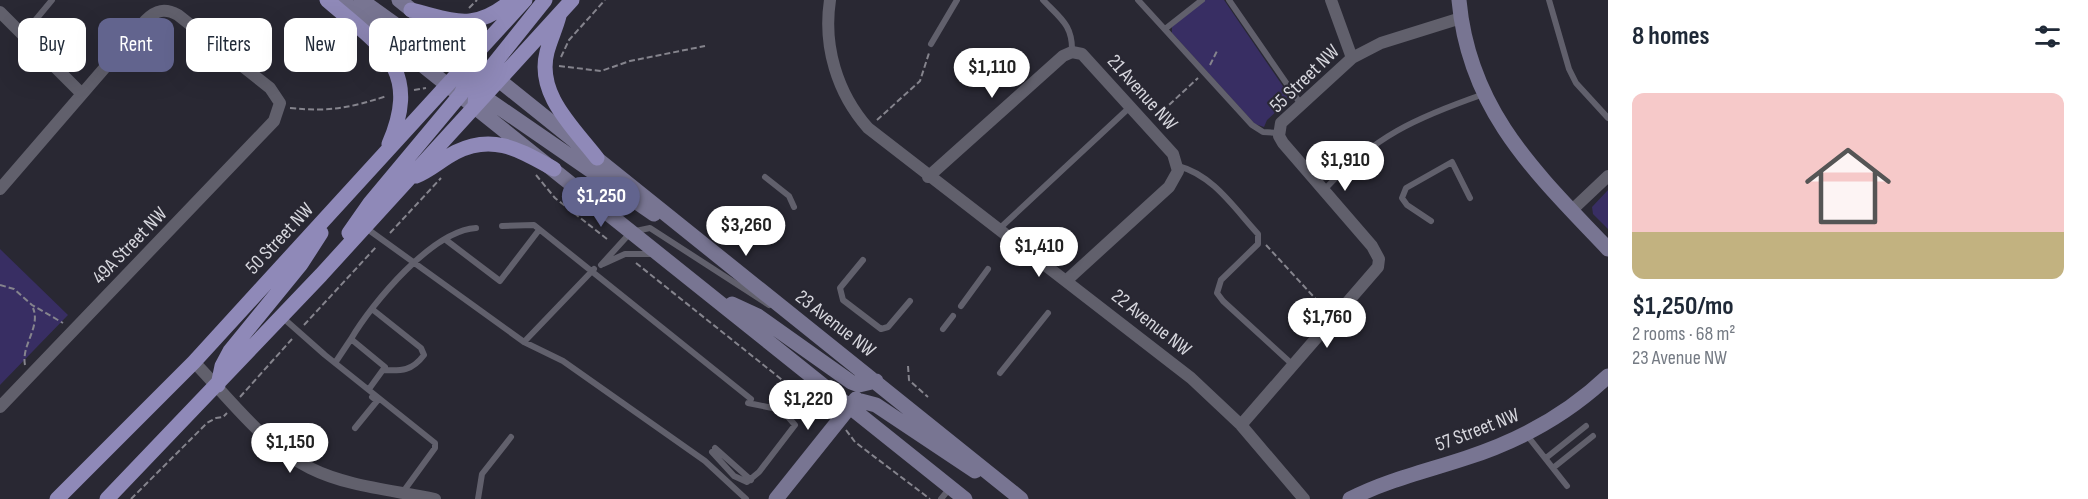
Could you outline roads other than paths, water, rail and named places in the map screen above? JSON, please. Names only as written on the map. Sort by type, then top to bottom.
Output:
[{"type":"main road","points":[[327,0],[384,52],[396,70],[402,87],[402,108],[384,155]]},
{"type":"main road","name":"23 Avenue NW","points":[[341,0],[597,158],[1018,496]]},
{"type":"main road","points":[[361,0],[649,212],[684,227]]},
{"type":"main road","points":[[405,5],[441,20],[470,23],[512,0]]},
{"type":"main road","name":"50 Street NW","points":[[487,42],[525,0]]},
{"type":"main road","points":[[319,278],[370,203],[544,0]]},
{"type":"main road","name":"50 Street NW","points":[[57,499],[194,362],[384,155],[474,84],[560,13],[572,0]]},
{"type":"main road","points":[[1459,0],[1468,51],[1484,94],[1509,139],[1571,211],[1608,249]]},
{"type":"main road","points":[[405,5],[422,18]]},
{"type":"main road","points":[[560,13],[547,52],[547,85],[559,110],[597,158]]},
{"type":"main road","name":"50 Street NW","points":[[107,499],[319,278],[408,180],[474,84],[474,72]]},
{"type":"main road","name":"23 Avenue NW","points":[[474,84],[554,169],[849,405],[946,493],[965,499]]},
{"type":"main road","points":[[408,180],[430,170],[459,151],[486,143],[512,146],[554,169]]},
{"type":"main road","points":[[217,386],[222,366],[230,351],[301,264],[340,202]]},
{"type":"main road","points":[[708,292],[758,316],[851,382],[860,385],[876,381]]},
{"type":"main road","name":"57 Street NW","points":[[1350,499],[1377,486],[1468,457],[1526,433],[1557,416],[1608,376]]},
{"type":"main road","points":[[776,499],[849,405],[876,381]]},
{"type":"main road","points":[[849,405],[861,401],[876,405],[956,460],[1018,496]]},
{"type":"street","name":"22 Avenue NW","points":[[830,0],[828,35],[838,81],[852,107],[868,128],[928,177],[1160,351],[1241,425],[1304,499]]},
{"type":"street","points":[[1331,0],[1352,58]]},
{"type":"street","name":"49A Street NW","points":[[0,407],[274,121],[280,107],[278,98],[270,88],[187,22],[172,12],[159,11],[146,20],[82,94]]},
{"type":"street","points":[[0,12],[18,30]]},
{"type":"street","name":"55 Street NW","points":[[1279,133],[1281,123],[1300,103],[1352,58],[1381,43],[1461,18]]},
{"type":"street","name":"21 Avenue NW","points":[[1072,52],[1077,51],[1086,58],[1173,154],[1178,166]]},
{"type":"street","points":[[928,177],[1058,60],[1072,52]]},
{"type":"street","points":[[0,189],[82,94],[60,72]]},
{"type":"street","points":[[1241,425],[1378,267],[1379,259],[1372,246],[1283,143],[1279,133]]},
{"type":"street","points":[[1067,280],[1169,187],[1176,178],[1178,166]]},
{"type":"street","points":[[1571,211],[1608,176]]},
{"type":"street","points":[[194,362],[263,434],[306,466],[338,479],[435,499]]},
{"type":"street","points":[[364,499],[370,486]]},
{"type":"lane","points":[[37,18],[52,0]]},
{"type":"lane","points":[[932,44],[957,0]]},
{"type":"lane","points":[[1043,0],[1064,22],[1073,36],[1072,52]]},
{"type":"lane","points":[[1138,0],[1252,125],[1263,132],[1279,133]]},
{"type":"lane","points":[[1165,29],[1202,0]]},
{"type":"lane","points":[[1229,0],[1300,103]]},
{"type":"lane","points":[[1549,0],[1569,69],[1576,83],[1608,118]]},
{"type":"lane","points":[[1324,191],[1386,136],[1427,114],[1484,94]]},
{"type":"lane","points":[[999,229],[1130,107]]},
{"type":"lane","points":[[1431,221],[1407,205],[1402,198],[1406,188],[1452,162],[1470,198]]},
{"type":"lane","points":[[1178,166],[1193,170],[1210,183],[1258,234],[1258,244],[1221,280],[1217,292],[1223,301],[1293,365]]},
{"type":"lane","points":[[765,177],[789,196],[794,207]]},
{"type":"lane","points":[[502,226],[534,225],[750,401],[782,411],[795,425],[751,480],[741,481],[714,450]]},
{"type":"lane","points":[[364,227],[524,342],[562,361],[684,446],[705,461],[746,499]]},
{"type":"lane","points":[[332,360],[413,261],[462,229],[476,228]]},
{"type":"lane","points":[[601,266],[631,232],[650,228],[759,299],[799,321]]},
{"type":"lane","points":[[446,240],[500,281],[539,230]]},
{"type":"lane","points":[[524,342],[591,270],[636,252],[661,255]]},
{"type":"lane","points":[[863,260],[840,288],[843,300],[881,329],[888,327],[910,301]]},
{"type":"lane","points":[[961,306],[988,269]]},
{"type":"lane","points":[[372,309],[421,348],[424,355],[418,364],[406,371],[383,370]]},
{"type":"lane","points":[[1000,373],[1048,313]]},
{"type":"lane","points":[[282,316],[332,360],[435,443],[435,448],[403,492]]},
{"type":"lane","points":[[943,329],[953,316]]},
{"type":"lane","points":[[351,339],[385,367],[369,389]]},
{"type":"lane","points":[[332,360],[338,369],[377,401],[355,428]]},
{"type":"lane","points":[[1546,458],[1586,426]]},
{"type":"lane","points":[[1526,433],[1567,486]]},
{"type":"lane","points":[[1553,468],[1593,436]]},
{"type":"lane","points":[[478,499],[482,474],[511,437]]}]
